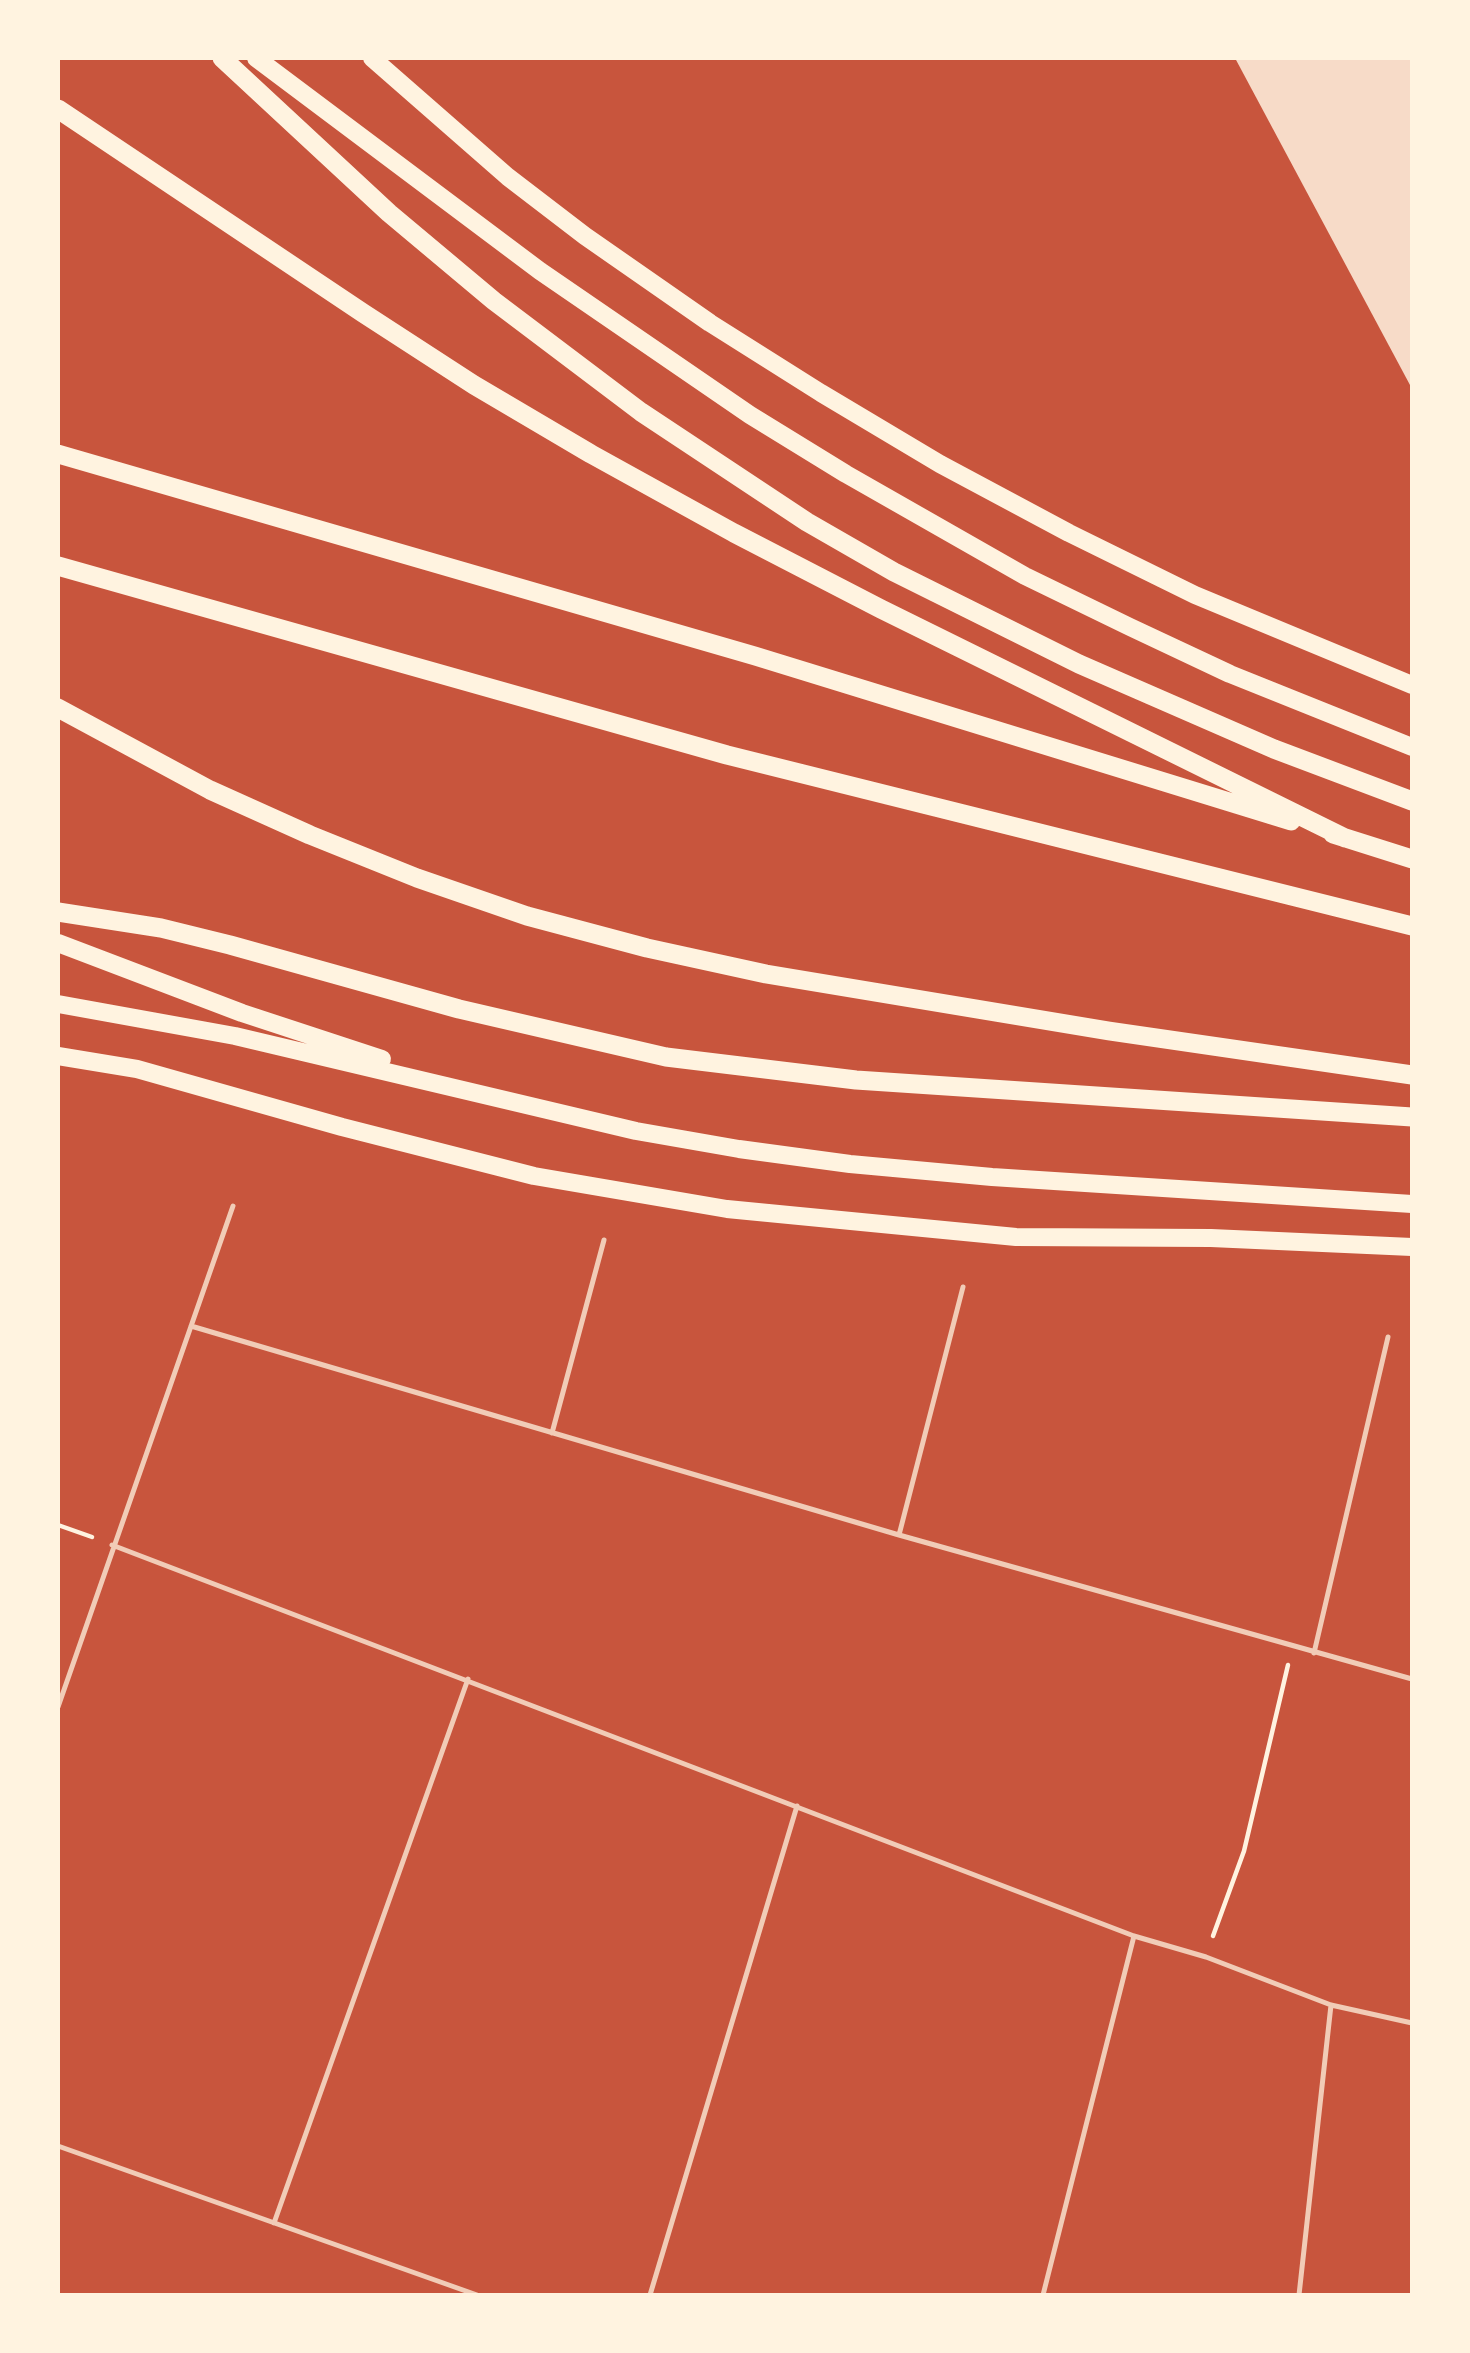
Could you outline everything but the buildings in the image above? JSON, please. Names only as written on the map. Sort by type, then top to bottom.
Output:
[{"type":"highway","points":[[222,58],[379,204],[494,301],[641,412],[797,515],[894,572],[1079,664],[1261,744],[1412,801]]},
{"type":"highway","points":[[58,109],[485,392],[734,533],[1345,838]]},
{"type":"highway","points":[[58,454],[755,656],[1412,859]]},
{"type":"highway","points":[[58,566],[727,755],[1412,926]]},
{"type":"highway","points":[[58,708],[209,790],[310,835],[417,878],[527,916],[647,948],[766,974],[1109,1031],[1412,1075]]},
{"type":"highway","points":[[58,912],[161,928],[544,1031],[666,1057],[856,1080],[1412,1117]]},
{"type":"main road","points":[[256,58],[540,271],[750,415],[901,507],[1025,576],[1230,674],[1412,747]]},
{"type":"main road","points":[[372,58],[508,177],[585,236],[710,323],[821,393],[940,464],[1069,533],[1195,594],[1412,685]]},
{"type":"main road","points":[[58,943],[242,1013],[491,1096]]},
{"type":"main road","points":[[58,1004],[235,1036],[636,1131],[850,1164],[992,1177],[1412,1204]]},
{"type":"main road","points":[[58,1056],[149,1072],[342,1128],[534,1175],[727,1209],[1016,1237],[1211,1238],[1412,1247]]},
{"type":"lane","points":[[58,1707],[112,1545],[233,1206]]},
{"type":"lane","points":[[552,1433],[604,1240]]},
{"type":"lane","points":[[899,1535],[963,1287]]},
{"type":"lane","points":[[191,1326],[899,1535],[1412,1679]]},
{"type":"lane","points":[[1314,1653],[1388,1337]]},
{"type":"lane","points":[[112,1545],[1134,1936],[1206,1957],[1331,2005],[1412,2024]]},
{"type":"lane","points":[[274,2223],[468,1679]]},
{"type":"lane","points":[[650,2295],[797,1806]]},
{"type":"lane","points":[[1043,2295],[1134,1936]]},
{"type":"lane","points":[[1299,2295],[1331,2005]]},
{"type":"lane","points":[[58,2146],[477,2295]]},
{"type":"path","points":[[58,1525],[112,1545]]},
{"type":"path","points":[[1206,1957],[1244,1851],[1292,1647]]}]
